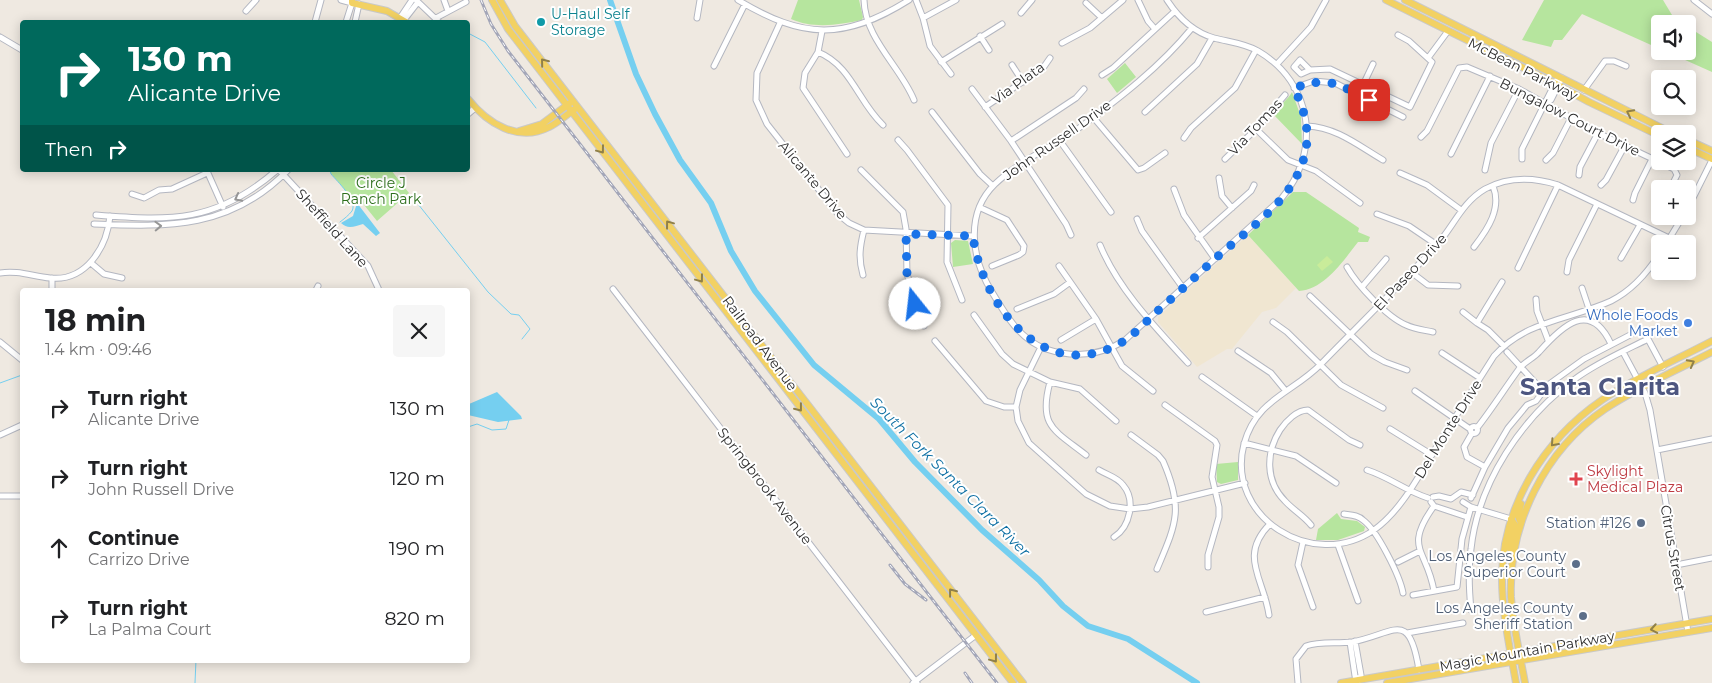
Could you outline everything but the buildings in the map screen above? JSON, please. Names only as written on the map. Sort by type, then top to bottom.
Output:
[{"type":"main road","name":"Railroad Avenue","points":[[492,0],[508,29],[1012,683]]},
{"type":"main road","name":"Railroad Avenue","points":[[500,0],[515,26],[1023,683]]},
{"type":"main road","name":"McBean Parkway","points":[[1386,0],[1651,132]]},
{"type":"main road","name":"McBean Parkway","points":[[1405,0],[1656,125]]},
{"type":"main road","points":[[352,1],[386,11],[403,20]]},
{"type":"main road","points":[[1419,17],[1444,25],[1451,22]]},
{"type":"main road","points":[[1448,31],[1466,30]]},
{"type":"main road","points":[[470,102],[494,124],[527,133],[543,130],[576,103]]},
{"type":"main road","points":[[1696,144],[1712,151]]},
{"type":"main road","points":[[1696,152],[1712,159]]},
{"type":"main road","points":[[1516,683],[1505,623],[1502,578],[1504,552],[1520,496],[1536,468],[1554,442],[1595,405],[1638,380],[1712,342]]},
{"type":"main road","points":[[1525,683],[1511,596],[1513,558],[1521,523],[1542,477],[1574,436],[1605,409],[1712,352]]},
{"type":"main road","points":[[1574,436],[1571,430],[1590,413],[1595,405]]},
{"type":"main road","points":[[838,457],[845,461],[858,478],[866,481]]},
{"type":"main road","points":[[1520,496],[1522,503],[1518,516],[1521,523]]},
{"type":"main road","points":[[1512,519],[1514,525],[1510,548],[1513,558]]},
{"type":"main road","name":"Magic Mountain Parkway","points":[[1520,657],[1712,619]]},
{"type":"main road","name":"Magic Mountain Parkway","points":[[1341,683],[1712,628]]},
{"type":"main road","name":"Magic Mountain Parkway","points":[[1387,683],[1512,658]]},
{"type":"street","points":[[246,11],[256,0]]},
{"type":"street","points":[[316,20],[321,0]]},
{"type":"street","points":[[341,0],[352,1],[347,20]]},
{"type":"street","points":[[444,0],[448,11]]},
{"type":"street","points":[[697,18],[700,0]]},
{"type":"street","points":[[738,0],[780,22],[822,31],[852,28],[870,22],[908,0]]},
{"type":"street","points":[[864,0],[870,22],[882,50],[910,90],[914,100]]},
{"type":"street","points":[[916,0],[930,46],[951,74]]},
{"type":"street","points":[[923,18],[956,0]]},
{"type":"street","points":[[1021,13],[1032,0]]},
{"type":"street","points":[[1062,43],[1090,28],[1123,0]]},
{"type":"street","points":[[1138,0],[1155,29]]},
{"type":"street","points":[[1167,0],[1192,28],[1212,38],[1256,50],[1277,64],[1294,88],[1308,126],[1302,165],[1281,199],[1125,340],[1111,348],[1084,354],[1068,354],[1041,347],[1020,390],[1016,407],[1021,430],[1029,443],[1074,485],[1098,501],[1130,509],[1174,501],[1244,483]]},
{"type":"street","points":[[1277,64],[1312,27],[1326,0]]},
{"type":"street","points":[[1694,0],[1712,14]]},
{"type":"street","points":[[403,20],[415,1],[437,20],[448,11],[466,2]]},
{"type":"street","points":[[356,20],[360,2]]},
{"type":"street","points":[[1086,3],[1102,18]]},
{"type":"street","points":[[714,66],[745,4]]},
{"type":"street","points":[[1102,75],[1114,68],[1175,11]]},
{"type":"street","name":"Alicante Drive","points":[[780,22],[757,73],[756,100],[767,124],[838,214],[849,223],[864,230],[906,234],[973,236]]},
{"type":"street","points":[[941,62],[1002,24]]},
{"type":"street","name":"John Russell Drive","points":[[1041,347],[1016,328],[980,271],[973,236],[981,208],[993,186],[1025,162],[1060,141],[1093,117],[1161,62],[1192,28]]},
{"type":"street","points":[[822,31],[818,52],[804,73],[803,88],[847,154]]},
{"type":"street","points":[[1428,58],[1448,31]]},
{"type":"street","points":[[1310,70],[1330,69],[1410,106],[1432,62],[1409,41],[1398,35]]},
{"type":"street","points":[[980,36],[989,50]]},
{"type":"street","points":[[0,37],[20,49]]},
{"type":"street","points":[[1146,112],[1197,64],[1212,38]]},
{"type":"street","points":[[1184,138],[1191,128],[1235,88],[1256,50]]},
{"type":"street","points":[[818,52],[842,66],[875,118],[883,125]]},
{"type":"street","name":"Via Plata","points":[[985,107],[1043,68],[1050,58]]},
{"type":"street","points":[[1584,90],[1600,65],[1605,61],[1614,61],[1626,66]]},
{"type":"street","points":[[1363,85],[1373,64]]},
{"type":"street","points":[[1012,65],[1023,82]]},
{"type":"street","name":"Bungalow Court Drive","points":[[1421,137],[1428,131],[1462,66],[1519,89],[1624,147],[1651,159]]},
{"type":"street","points":[[1451,154],[1490,76]]},
{"type":"street","points":[[1522,159],[1522,149],[1545,104],[1546,97],[1561,77]]},
{"type":"street","points":[[1294,88],[1314,81],[1335,83],[1404,117]]},
{"type":"street","points":[[972,89],[1011,141],[1066,224],[1071,236]]},
{"type":"street","points":[[1011,141],[1076,98],[1084,89]]},
{"type":"street","points":[[1485,170],[1491,142],[1519,89]]},
{"type":"street","name":"Via Tomas","points":[[1225,159],[1256,129],[1284,94]]},
{"type":"street","points":[[470,112],[475,108]]},
{"type":"street","points":[[932,112],[980,174],[993,186]]},
{"type":"street","points":[[1093,117],[1138,170],[1144,168],[1165,152]]},
{"type":"street","points":[[1546,160],[1553,153],[1571,118]]},
{"type":"street","points":[[1308,126],[1322,126],[1332,130],[1383,160]]},
{"type":"street","points":[[1256,129],[1278,152],[1323,176],[1360,203]]},
{"type":"street","points":[[1579,175],[1580,167],[1598,133]]},
{"type":"street","points":[[898,140],[944,198],[949,213],[947,262],[962,300]]},
{"type":"street","points":[[1060,141],[1111,212]]},
{"type":"street","points":[[1601,185],[1606,180],[1624,147]]},
{"type":"street","points":[[1696,188],[1712,159]]},
{"type":"street","points":[[1634,200],[1634,193],[1651,161]]},
{"type":"street","points":[[861,170],[903,212],[906,234],[907,274],[924,326]]},
{"type":"street","name":"Bungalow Court Drive","points":[[1673,170],[1677,172],[1674,180]]},
{"type":"street","points":[[132,194],[144,198],[159,190],[172,189],[205,172]]},
{"type":"street","points":[[207,172],[225,212]]},
{"type":"street","points":[[96,215],[173,218],[222,206],[280,172]]},
{"type":"street","points":[[94,224],[174,226],[225,212],[250,200],[281,172]]},
{"type":"street","name":"Sheffield Lane","points":[[283,172],[368,266],[379,288]]},
{"type":"street","points":[[1400,173],[1435,190],[1460,210]]},
{"type":"street","points":[[1219,178],[1222,196],[1232,208]]},
{"type":"street","name":"El Paseo Drive","points":[[1244,483],[1244,443],[1257,416],[1273,398],[1308,377],[1321,364],[1437,245],[1460,210],[1476,195],[1493,186],[1521,179],[1542,180],[1558,185],[1657,235]]},
{"type":"street","points":[[1198,238],[1251,191],[1254,185]]},
{"type":"street","points":[[1518,268],[1558,185]]},
{"type":"street","points":[[1474,247],[1496,211],[1497,200],[1493,186]]},
{"type":"street","points":[[1174,189],[1184,216],[1198,238],[1215,259]]},
{"type":"street","points":[[1567,272],[1569,260],[1597,204]]},
{"type":"street","points":[[981,208],[1007,220],[1024,246],[1023,252],[1019,255],[992,266]]},
{"type":"street","points":[[1377,214],[1409,226],[1437,245]]},
{"type":"street","points":[[0,273],[15,271],[52,278],[74,273],[90,263],[101,250],[110,216]]},
{"type":"street","points":[[1137,218],[1142,230],[1183,288]]},
{"type":"street","points":[[1622,258],[1640,225]]},
{"type":"street","points":[[863,275],[859,248],[864,230]]},
{"type":"street","points":[[1100,245],[1124,287],[1188,363]]},
{"type":"street","points":[[1362,286],[1386,259]]},
{"type":"street","points":[[90,263],[104,274],[122,278]]},
{"type":"street","points":[[1059,266],[1069,283],[1096,319],[1111,348],[1128,374],[1153,391]]},
{"type":"street","name":"Del Monte Drive","points":[[1244,483],[1262,516],[1270,524],[1291,538],[1302,542],[1338,545],[1352,542],[1372,531],[1411,492],[1455,417],[1480,378],[1504,346],[1520,334],[1541,325],[1610,301],[1629,289],[1651,266]]},
{"type":"street","points":[[1347,267],[1362,286],[1405,325],[1432,332]]},
{"type":"street","points":[[1411,272],[1428,285],[1458,286]]},
{"type":"street","points":[[52,278],[52,288]]},
{"type":"street","points":[[1477,323],[1502,282]]},
{"type":"street","points":[[1017,309],[1054,294],[1069,283]]},
{"type":"street","points":[[1582,288],[1589,308]]},
{"type":"street","name":"Springbrook Avenue","points":[[613,289],[915,682]]},
{"type":"street","points":[[1310,296],[1371,354],[1407,370]]},
{"type":"street","points":[[1536,299],[1541,325],[1548,340]]},
{"type":"street","points":[[1463,312],[1488,330],[1504,346]]},
{"type":"street","points":[[974,315],[1002,354],[1013,364],[1050,382],[1080,389],[1116,421]]},
{"type":"street","points":[[1061,340],[1096,319]]},
{"type":"street","points":[[1485,467],[1467,457],[1464,447],[1473,429],[1520,367],[1539,353],[1548,340],[1566,326],[1588,319],[1602,327],[1611,344]]},
{"type":"street","points":[[1273,322],[1353,393],[1383,408]]},
{"type":"street","points":[[1434,591],[1420,551],[1418,532],[1431,501],[1439,496],[1452,499],[1461,492],[1472,497],[1485,467],[1508,428],[1527,405],[1536,401],[1542,390],[1584,359],[1630,335]]},
{"type":"street","points":[[1471,610],[1469,583],[1471,548],[1480,510],[1494,473],[1512,444],[1532,419],[1575,378],[1648,339],[1663,367]]},
{"type":"street","points":[[935,341],[986,401],[1004,407],[1016,407]]},
{"type":"street","points":[[0,342],[20,358]]},
{"type":"street","points":[[1238,350],[1272,373],[1285,390]]},
{"type":"street","points":[[1507,352],[1542,390]]},
{"type":"street","name":"Citrus Street","points":[[1623,352],[1642,388],[1650,410],[1688,632]]},
{"type":"street","points":[[1442,353],[1480,378]]},
{"type":"street","points":[[1202,377],[1257,416]]},
{"type":"street","points":[[1050,382],[1045,406],[1050,425],[1086,455]]},
{"type":"street","points":[[1416,391],[1473,429]]},
{"type":"street","points":[[1165,405],[1215,440],[1217,445],[1212,468],[1219,517],[1208,555],[1208,567]]},
{"type":"street","points":[[1311,525],[1283,499],[1275,488],[1270,467],[1272,449],[1282,426],[1302,410],[1308,410],[1348,440],[1360,445]]},
{"type":"street","points":[[0,436],[20,426]]},
{"type":"street","points":[[1390,430],[1432,455]]},
{"type":"street","points":[[1131,435],[1158,455],[1163,461],[1174,501],[1176,513],[1174,528],[1157,569]]},
{"type":"street","points":[[1657,450],[1712,439]]},
{"type":"street","points":[[1244,443],[1272,449],[1306,461],[1336,483]]},
{"type":"street","points":[[1099,470],[1122,484],[1130,499],[1128,522],[1122,532],[1114,537]]},
{"type":"street","points":[[1368,470],[1379,473],[1411,492],[1467,517]]},
{"type":"street","points":[[0,496],[20,496]]},
{"type":"street","points":[[1462,502],[1471,507],[1512,519]]},
{"type":"street","points":[[1413,595],[1457,587],[1462,539],[1471,507]]},
{"type":"street","points":[[1344,514],[1355,515],[1364,520],[1389,560],[1403,593]]},
{"type":"street","points":[[1268,614],[1265,597],[1256,574],[1254,552],[1262,532],[1270,524]]},
{"type":"street","points":[[1302,542],[1298,565],[1313,607]]},
{"type":"street","points":[[1338,545],[1358,601]]},
{"type":"street","points":[[1398,562],[1420,551]]},
{"type":"street","points":[[1676,564],[1712,558]]},
{"type":"street","points":[[1206,612],[1265,597]]},
{"type":"street","points":[[1298,683],[1295,662],[1301,649],[1311,644],[1353,642],[1392,630],[1406,633],[1463,623]]},
{"type":"street","points":[[1406,633],[1414,644],[1419,670]]},
{"type":"street","points":[[915,682],[976,635]]},
{"type":"street","points":[[1353,642],[1355,676],[1359,680]]},
{"type":"shaded area","points":[[1248,235],[1296,288],[1276,308],[1262,312],[1232,349],[1227,349],[1197,367],[1158,322],[1158,317]]},
{"type":"green space","points":[[798,0],[859,0],[863,17],[862,20],[835,25],[799,22],[791,19]]},
{"type":"green space","points":[[1544,0],[1663,0],[1672,15],[1651,15],[1651,45],[1582,14],[1562,40],[1554,40],[1551,47],[1522,40]]},
{"type":"green space","points":[[1696,32],[1712,42],[1712,72],[1685,60],[1696,60]]},
{"type":"green space","points":[[1125,63],[1136,77],[1117,93],[1107,79]]},
{"type":"green space","points":[[1292,92],[1301,117],[1302,144],[1273,114]]},
{"type":"green space","name":"Circle J Ranch Park","points":[[330,172],[393,172],[409,193],[377,221],[356,195],[351,197]]},
{"type":"green space","points":[[1293,192],[1306,192],[1359,228],[1358,232],[1370,237],[1368,242],[1358,242],[1325,280],[1308,289],[1299,291],[1248,235]]},
{"type":"green space","points":[[955,240],[968,241],[973,264],[953,267],[951,243]]},
{"type":"green space","points":[[1327,256],[1333,262],[1322,271],[1317,265]]},
{"type":"green space","points":[[1238,462],[1238,480],[1221,484],[1217,482],[1216,464]]},
{"type":"green space","points":[[1337,513],[1341,519],[1357,521],[1365,527],[1364,531],[1338,540],[1316,540],[1318,529]]},
{"type":"water","points":[[357,203],[380,233],[376,236],[363,224],[349,227],[341,223],[353,216]]},
{"type":"water","points":[[497,392],[522,419],[498,422],[470,415],[470,404]]},
{"type":"waterway","name":"South Fork Santa Clara River","points":[[610,0],[636,74],[680,160],[711,203],[731,251],[755,291],[814,365],[879,419],[915,462],[982,530],[1039,580],[1063,606],[1088,626],[1128,639],[1197,683]]},
{"type":"waterway","points":[[470,34],[485,42],[536,108]]},
{"type":"waterway","points":[[330,172],[350,197],[353,207],[352,211],[340,222]]},
{"type":"waterway","points":[[414,199],[488,292],[511,314],[519,315],[530,329],[522,339]]},
{"type":"waterway","points":[[0,383],[20,376]]},
{"type":"waterway","points":[[470,426],[477,424],[492,430],[506,429],[509,420]]},
{"type":"waterway","points":[[195,683],[196,663]]},
{"type":"railway","points":[[481,0],[491,24],[508,51],[997,683]]},
{"type":"railway","points":[[890,565],[905,584],[926,600]]},
{"type":"railway","points":[[965,673],[972,683]]},
{"type":"place","name":"U-Haul Self Storage","points":[[541,22]]},
{"type":"place","name":"Whole Foods Market","points":[[1688,323]]},
{"type":"place","name":"Skylight Medical Plaza","points":[[1576,479]]},
{"type":"place","name":"Station #126","points":[[1641,523]]},
{"type":"place","name":"Los Angeles County Superior Court","points":[[1576,564]]},
{"type":"place","name":"Los Angeles County Sheriff Station","points":[[1583,616]]},
{"type":"district","name":"Santa Clarita","points":[[1600,387]]},
{"type":"route","points":[[915,304],[907,274],[906,234],[973,236],[976,257],[984,280],[1013,324],[1025,336],[1041,347],[1068,354],[1084,354],[1111,348],[1125,340],[1270,210],[1292,184],[1302,165],[1308,126],[1294,88],[1314,81],[1335,83],[1369,100]]}]
